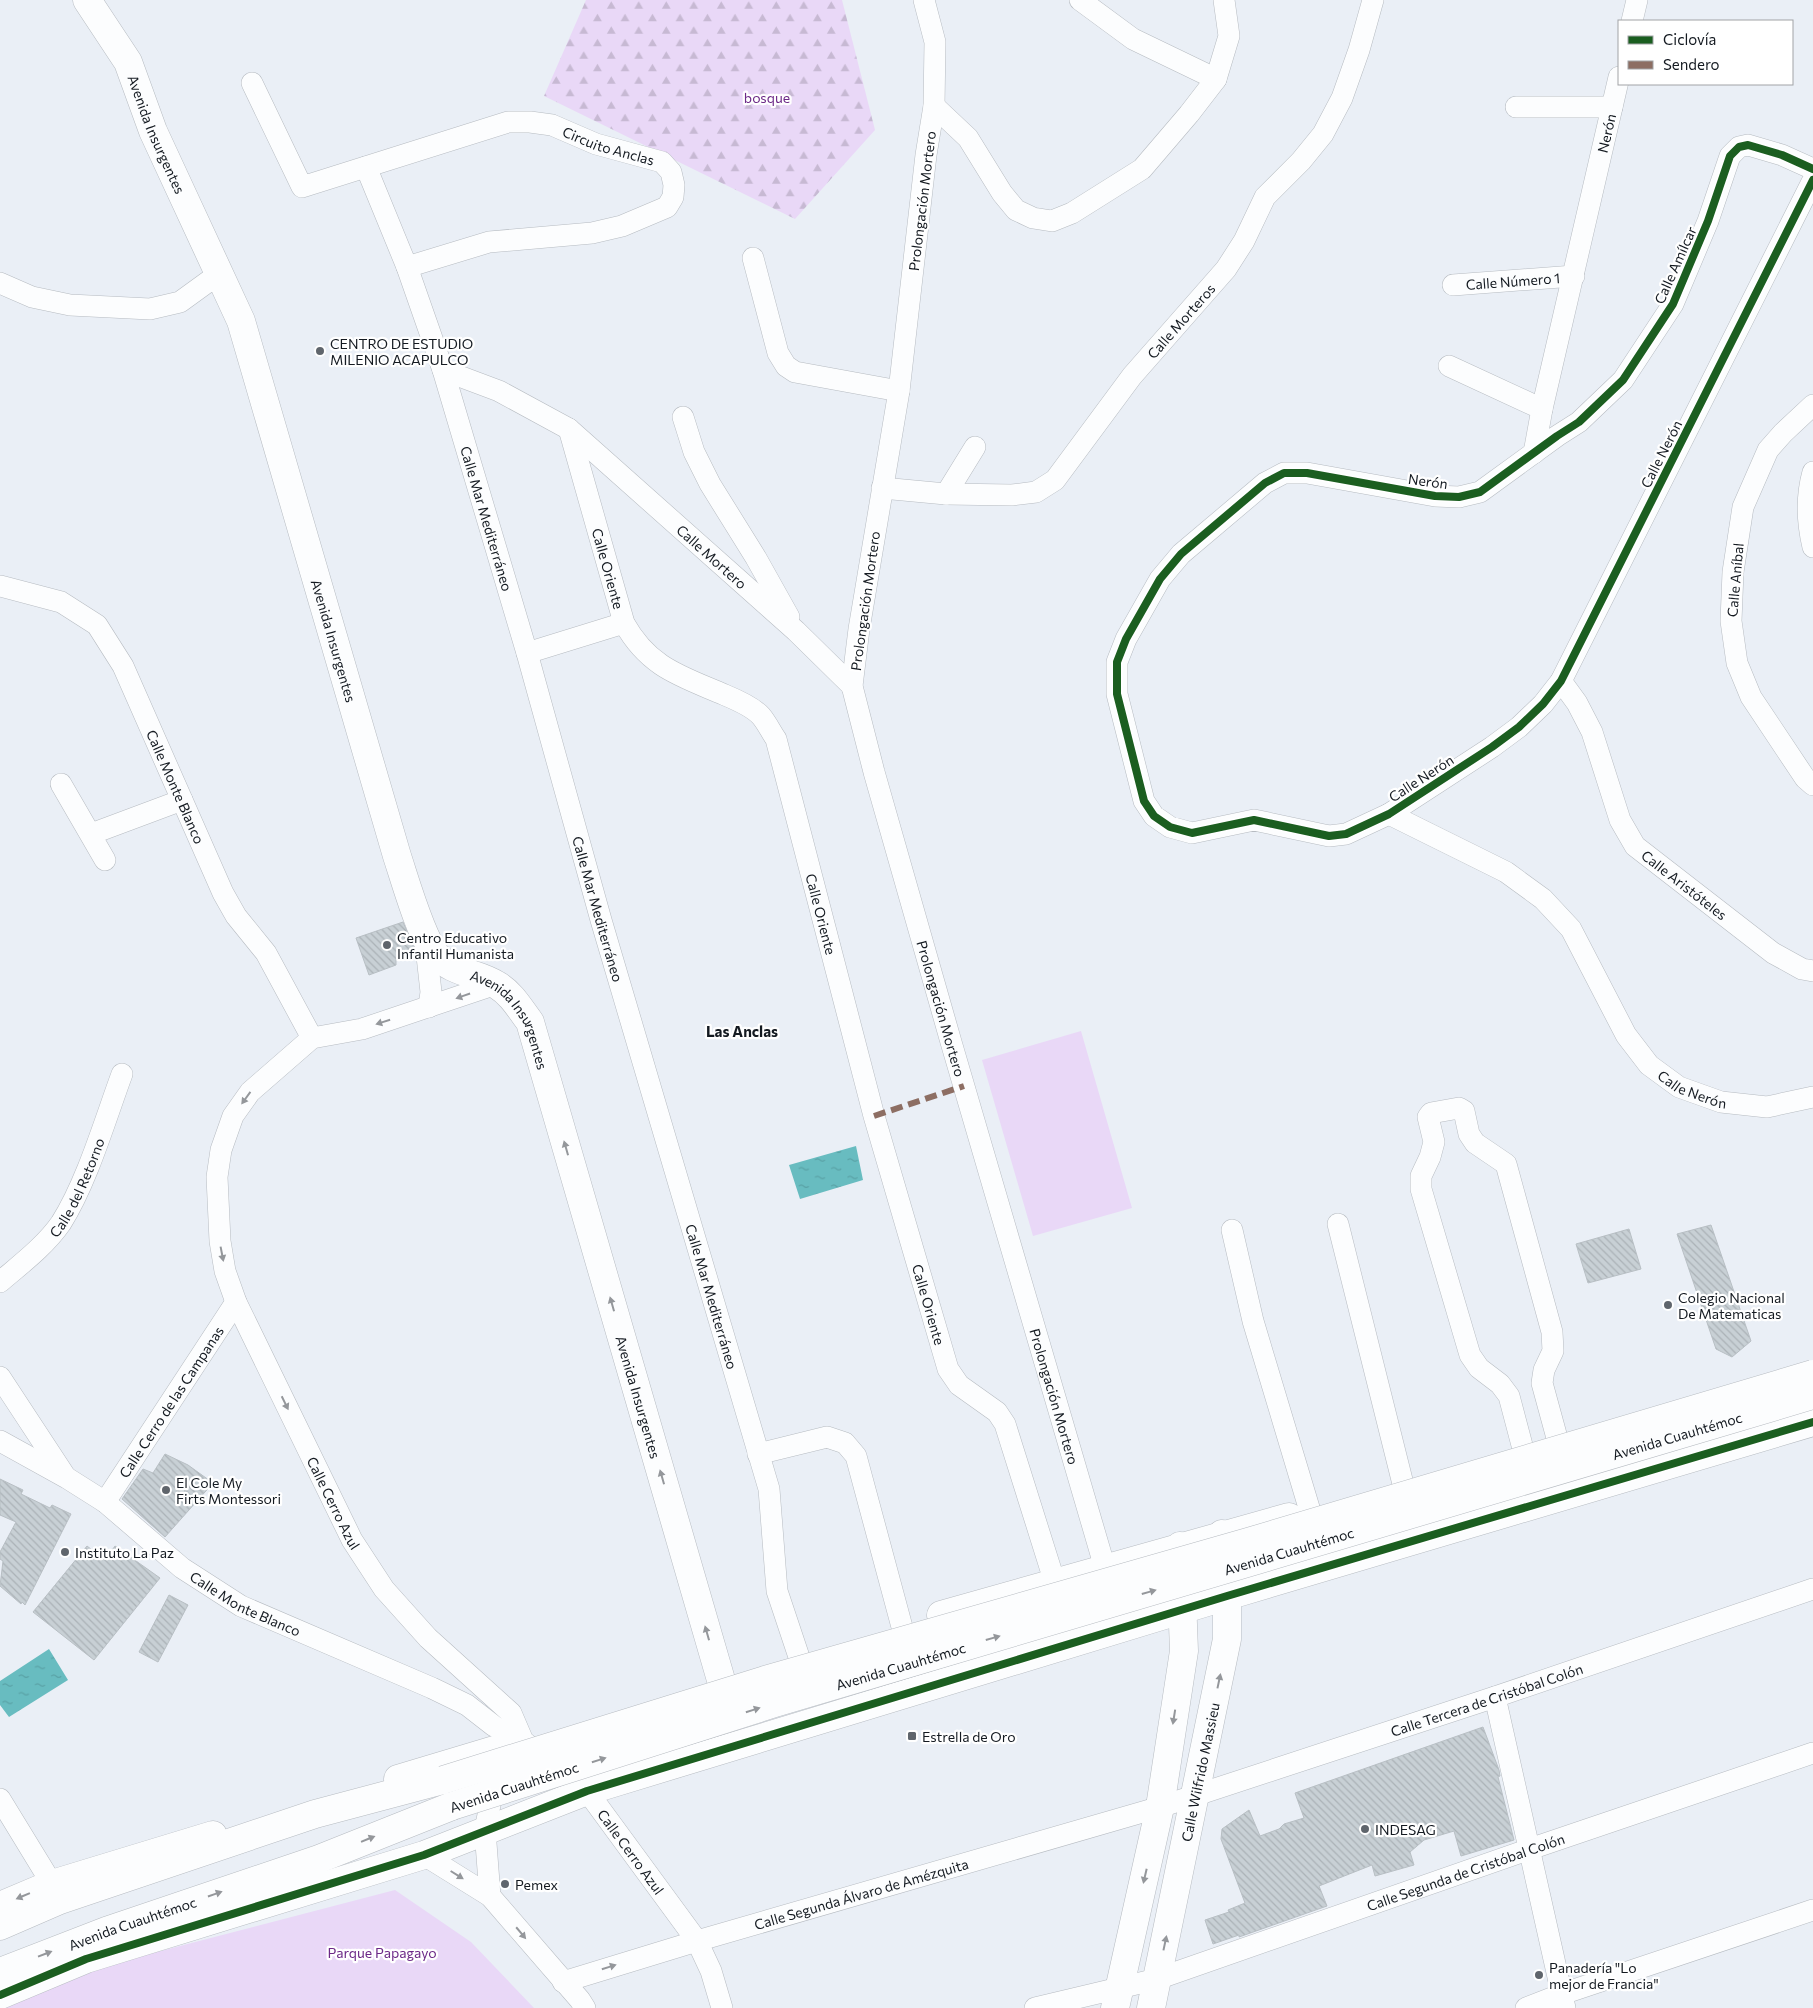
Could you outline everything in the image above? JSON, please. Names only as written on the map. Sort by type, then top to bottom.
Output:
[{"type":"main road","name":"Avenida Insurgentes","points":[[88,0],[128,62],[153,131],[241,321],[396,856],[425,936],[436,956],[452,967],[496,984],[510,995],[530,1022],[721,1680]]},
{"type":"main road","points":[[0,1906],[52,1884],[721,1680],[1180,1546],[1310,1511],[1523,1449],[1813,1360]]},
{"type":"main road","name":"Avenida Cuauhtémoc","points":[[0,1926],[60,1900],[315,1814],[443,1780],[765,1680],[1248,1542],[1813,1374]]},
{"type":"main road","name":"Avenida Cuauhtémoc","points":[[0,1972],[106,1931],[319,1858],[452,1806],[775,1703],[1813,1395]]},
{"type":"main road","points":[[0,1995],[86,1959],[424,1855],[586,1791],[1227,1596],[1813,1422]]},
{"type":"main road","name":"Calle Wilfrido Massieu","points":[[1151,2008],[1227,1639],[1227,1596],[1222,1534]]},
{"type":"main road","points":[[1117,1998],[1160,1807],[1184,1650],[1184,1610],[1180,1546]]},
{"type":"street","points":[[924,0],[935,42],[934,106]]},
{"type":"street","points":[[1080,0],[1133,39],[1216,79]]},
{"type":"street","name":"Prolongación Mortero","points":[[934,106],[968,138],[1002,194],[1016,210],[1033,218],[1052,221],[1072,213],[1142,169],[1216,79],[1228,36],[1224,0]]},
{"type":"street","name":"Calle Morteros","points":[[882,488],[946,494],[1012,495],[1036,492],[1055,480],[1132,376],[1226,269],[1244,241],[1265,197],[1301,161],[1323,134],[1342,98],[1359,50],[1373,0]]},
{"type":"street","name":"Nerón","points":[[1307,473],[1435,496],[1458,497],[1480,492],[1534,453],[1542,409],[1618,80]]},
{"type":"street","name":"Circuito Anclas","points":[[252,83],[302,187],[508,122],[552,125],[596,144],[662,162],[671,172],[674,185],[673,197],[666,207],[622,226],[592,233],[489,242],[407,267]]},
{"type":"street","name":"Prolongación Mortero","points":[[934,106],[926,156],[899,391],[859,629],[852,686],[874,772],[1105,1568]]},
{"type":"street","points":[[1516,107],[1612,107]]},
{"type":"street","name":"Calle Amílcar","points":[[1534,453],[1578,422],[1623,380],[1673,304],[1708,222],[1730,156],[1739,147],[1748,144],[1782,155],[1813,169]]},
{"type":"street","name":"Calle Mar Mediterráneo","points":[[366,167],[407,267],[443,370],[527,654],[601,920],[768,1489],[777,1591],[799,1657]]},
{"type":"street","name":"Calle Nerón","points":[[1307,473],[1284,473],[1265,483],[1181,554],[1160,579],[1126,639],[1117,662],[1117,694],[1144,801],[1154,816],[1170,827],[1192,833],[1254,820],[1329,836],[1346,834],[1389,814],[1519,727],[1543,704],[1561,681],[1813,180]]},
{"type":"street","points":[[753,258],[778,353],[786,366],[794,372],[899,391]]},
{"type":"street","points":[[0,283],[32,297],[70,306],[150,309],[180,302],[220,273]]},
{"type":"street","name":"Calle Número 1","points":[[1453,284],[1574,276]]},
{"type":"street","points":[[1449,366],[1542,409]]},
{"type":"street","points":[[443,370],[499,392],[569,429]]},
{"type":"street","name":"Calle Aníbal","points":[[1813,405],[1768,450],[1743,507],[1733,572],[1731,621],[1737,663],[1751,697],[1805,778],[1813,785]]},
{"type":"street","points":[[683,417],[694,452],[710,484],[756,558],[796,631]]},
{"type":"street","name":"Calle Oriente","points":[[569,429],[624,623],[633,638],[648,655],[668,670],[739,701],[761,716],[776,740],[874,1116],[948,1370],[959,1385],[997,1412],[1005,1424],[1055,1583]]},
{"type":"street","name":"Calle Mortero","points":[[569,429],[796,631],[852,686]]},
{"type":"street","points":[[946,494],[975,447]]},
{"type":"street","points":[[1813,472],[1810,484],[1808,524],[1813,547]]},
{"type":"street","name":"Calle Monte Blanco","points":[[0,586],[61,602],[97,625],[123,666],[223,893],[236,916],[266,953],[312,1038]]},
{"type":"street","points":[[527,654],[624,623]]},
{"type":"street","name":"Calle Aristóteles","points":[[1561,681],[1577,703],[1592,732],[1620,820],[1635,846],[1773,953],[1802,969],[1813,970]]},
{"type":"street","points":[[61,784],[106,860]]},
{"type":"street","points":[[91,834],[182,800]]},
{"type":"street","name":"Calle Nerón","points":[[1389,814],[1506,872],[1544,899],[1571,929],[1626,1035],[1649,1065],[1679,1087],[1721,1102],[1767,1107],[1813,1098]]},
{"type":"street","points":[[425,936],[431,992],[429,1007]]},
{"type":"street","points":[[312,1038],[362,1029],[496,984]]},
{"type":"street","name":"Calle Cerro Azul","points":[[312,1038],[250,1092],[233,1116],[221,1150],[217,1177],[220,1241],[225,1271],[236,1302],[357,1548],[384,1589],[428,1638],[511,1713],[523,1741],[586,1791],[697,1941],[710,1970],[722,2008]]},
{"type":"street","name":"Calle del Retorno","points":[[0,1282],[35,1252],[60,1224],[80,1187],[122,1074]]},
{"type":"street","points":[[1523,1449],[1509,1396],[1500,1384],[1479,1368],[1470,1355],[1421,1189],[1421,1176],[1430,1157],[1434,1142],[1428,1117],[1431,1113],[1460,1108],[1464,1111],[1469,1134],[1475,1144],[1506,1164],[1552,1332],[1553,1352],[1544,1370],[1542,1383],[1558,1438]]},
{"type":"street","points":[[1338,1224],[1403,1484]]},
{"type":"street","points":[[1232,1230],[1253,1320],[1310,1511]]},
{"type":"street","name":"Calle Cerro de las Campanas","points":[[105,1502],[236,1302]]},
{"type":"street","name":"Calle Monte Blanco","points":[[0,1377],[67,1478],[105,1502],[182,1568],[241,1606],[441,1692],[467,1705],[494,1726],[523,1741]]},
{"type":"street","points":[[758,1454],[827,1437],[845,1443],[856,1456],[902,1627]]},
{"type":"street","points":[[0,1441],[67,1478]]},
{"type":"street","name":"Calle Tercera de Cristóbal Colón","points":[[1160,1807],[1495,1697],[1813,1589]]},
{"type":"street","points":[[1495,1697],[1564,2001]]},
{"type":"street","points":[[490,1896],[486,1830],[494,1781],[523,1741]]},
{"type":"street","name":"Calle Segunda de Cristóbal Colón","points":[[1036,2008],[1117,1998],[1157,1979],[1530,1848],[1813,1753]]},
{"type":"street","points":[[0,1799],[52,1884]]},
{"type":"street","name":"Calle Segunda Álvaro de Amézquita","points":[[563,1982],[697,1941],[1160,1807]]},
{"type":"street","points":[[424,1855],[490,1896],[585,2008]]},
{"type":"street","points":[[1526,2008],[1564,2001],[1813,1910]]},
{"type":"green space","name":"bosque","points":[[586,0],[842,0],[875,130],[795,219],[544,96]]},
{"type":"green space","points":[[1081,1031],[1132,1208],[1033,1236],[982,1060]]},
{"type":"green space","name":"Parque Papagayo","points":[[395,1890],[471,1942],[534,2008],[0,2008],[103,1966]]},
{"type":"water","points":[[856,1146],[863,1180],[800,1199],[789,1165]]},
{"type":"water","points":[[49,1649],[68,1680],[9,1717],[0,1705],[0,1681]]},
{"type":"building","name":"Centro Educativo Infantil Humanista","points":[[403,922],[414,948],[414,954],[396,960],[396,965],[369,975],[356,938]]},
{"type":"building","points":[[1711,1225],[1751,1341],[1732,1357],[1716,1349],[1677,1234]]},
{"type":"building","points":[[1629,1229],[1641,1269],[1588,1283],[1576,1244]]},
{"type":"building","name":"El Cole My Firts Montessori","points":[[165,1454],[188,1465],[213,1483],[165,1537],[122,1499],[143,1469],[153,1473]]},
{"type":"building","points":[[0,1479],[23,1490],[21,1494],[50,1508],[52,1505],[71,1514],[25,1605],[22,1602],[21,1604],[0,1586],[3,1561],[0,1559],[0,1552],[16,1522],[0,1515]]},
{"type":"building","points":[[87,1546],[105,1560],[115,1546],[160,1578],[94,1660],[33,1612]]},
{"type":"building","points":[[169,1595],[188,1605],[158,1662],[139,1652]]},
{"type":"building","name":"INDESAG","points":[[1483,1727],[1499,1770],[1500,1776],[1498,1777],[1514,1840],[1461,1856],[1454,1831],[1424,1840],[1410,1852],[1414,1865],[1375,1876],[1372,1865],[1319,1886],[1327,1906],[1239,1937],[1239,1935],[1213,1944],[1205,1920],[1229,1912],[1228,1910],[1245,1903],[1221,1839],[1222,1829],[1249,1810],[1260,1836],[1279,1829],[1284,1824],[1304,1818],[1295,1793]]},
{"type":"marked path","points":[[874,1116],[964,1086]]},
{"type":"cycle path","points":[[1813,169],[1782,155],[1748,145],[1739,147],[1730,156],[1708,221],[1673,304],[1623,380],[1579,422],[1480,492],[1459,497],[1435,496],[1307,473],[1284,473],[1265,483],[1181,554],[1160,579],[1126,639],[1117,662],[1117,694],[1144,801],[1154,816],[1170,827],[1192,833],[1254,820],[1329,836],[1346,834],[1389,814],[1492,747],[1519,727],[1543,704],[1561,681],[1813,180]]},
{"type":"cycle path","points":[[0,1995],[86,1959],[424,1855],[587,1791],[1227,1596],[1813,1422]]},
{"type":"place","name":"CENTRO DE ESTUDIO MILENIO ACAPULCO","points":[[320,351]]},
{"type":"place","name":"Centro Educativo Infantil Humanista","points":[[387,945]]},
{"type":"place","name":"Colegio Nacional De Matematicas","points":[[1668,1305]]},
{"type":"place","name":"El Cole My Firts Montessori","points":[[166,1490]]},
{"type":"place","name":"Instituto La Paz","points":[[65,1552]]},
{"type":"place","name":"Estrella de Oro","points":[[912,1736]]},
{"type":"place","name":"INDESAG","points":[[1365,1829]]},
{"type":"place","name":"Pemex","points":[[505,1884]]},
{"type":"place","name":"Panadería \"Lo mejor de Francia\"","points":[[1539,1975]]},
{"type":"district","name":"Las Anclas","points":[[742,1031]]}]
